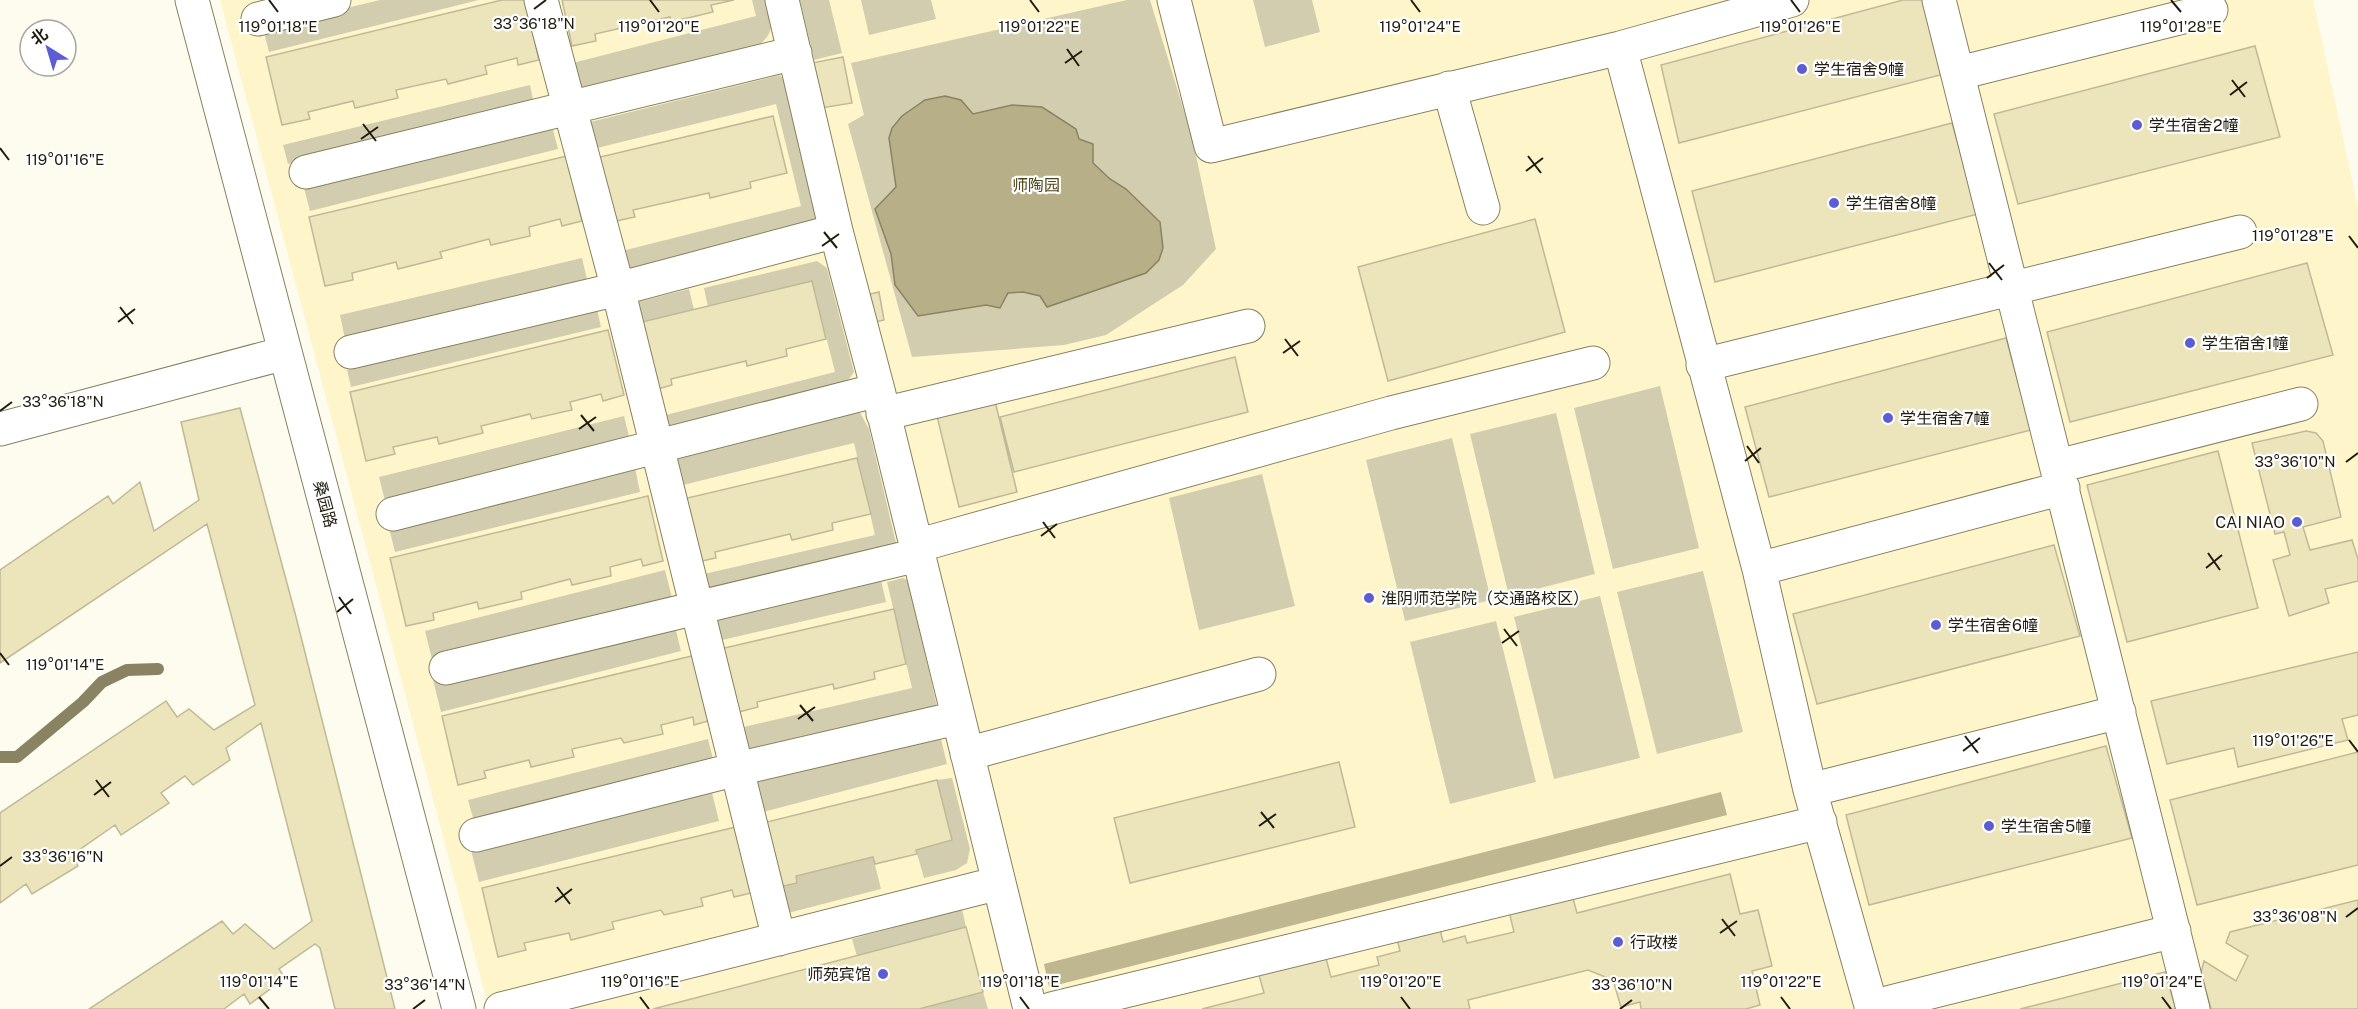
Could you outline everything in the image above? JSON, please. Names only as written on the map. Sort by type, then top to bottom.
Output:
[{"type":"street","name":"桑园路","points":[[192,0],[459,1009]]},
{"type":"street","points":[[258,19],[334,0]]},
{"type":"street","points":[[541,0],[618,289],[779,939]]},
{"type":"street","points":[[782,0],[836,231],[881,402],[1030,1009]]},
{"type":"street","points":[[1174,0],[1211,146],[1620,48],[1792,0]]},
{"type":"street","points":[[1939,0],[2193,1009]]},
{"type":"street","points":[[1959,73],[2211,10]]},
{"type":"street","points":[[1620,48],[1759,569],[1810,790],[1871,1008],[2174,931]]},
{"type":"street","points":[[306,172],[795,53]]},
{"type":"street","points":[[1449,88],[1483,208]]},
{"type":"street","points":[[351,352],[618,289],[836,231]]},
{"type":"street","points":[[1703,365],[2240,232]]},
{"type":"street","points":[[393,514],[657,446],[1248,326]]},
{"type":"street","points":[[0,429],[285,353]]},
{"type":"street","points":[[446,668],[698,608],[917,550],[1380,416],[1593,363]]},
{"type":"street","points":[[1759,569],[2301,404]]},
{"type":"street","points":[[967,754],[1259,674]]},
{"type":"street","points":[[1810,790],[2119,712]]},
{"type":"street","points":[[476,835],[737,769],[957,718]]},
{"type":"street","points":[[1051,1009],[1820,822]]},
{"type":"street","points":[[501,1009],[999,883]]},
{"type":"shaded area","name":"淮阴师范学院（交通路校区）","points":[[220,0],[2313,0],[2358,207],[2358,1009],[489,1009]]},
{"type":"shaded area","points":[[945,96],[961,100],[973,114],[1012,105],[1042,107],[1076,129],[1079,139],[1093,144],[1093,163],[1110,179],[1126,189],[1160,222],[1163,248],[1159,260],[1146,273],[1047,307],[1040,296],[1023,292],[1008,293],[1000,308],[986,305],[918,316],[895,285],[891,254],[875,209],[896,187],[889,138],[892,128],[902,116],[925,100]]},
{"type":"shaded area","points":[[1721,792],[1727,815],[1049,987],[1044,964]]},
{"type":"green space","points":[[380,0],[479,0],[269,52],[263,28]]},
{"type":"green space","points":[[752,0],[768,0],[771,12],[771,29],[760,44],[572,93],[565,65],[756,16]]},
{"type":"green space","points":[[800,0],[829,0],[842,53],[814,60]]},
{"type":"green space","points":[[861,0],[931,0],[936,19],[869,35]]},
{"type":"green space","name":"师陶园","points":[[1127,0],[1150,0],[1192,137],[1216,249],[1183,285],[1106,335],[1064,345],[912,357],[848,124],[864,115],[851,63]]},
{"type":"green space","points":[[1253,0],[1312,0],[1320,32],[1265,47]]},
{"type":"green space","points":[[780,75],[788,85],[818,212],[814,222],[624,275],[618,252],[801,206],[776,104],[597,148],[590,122]]},
{"type":"green space","points":[[530,85],[534,104],[288,164],[283,145]]},
{"type":"green space","points":[[551,122],[558,149],[310,211],[303,184]]},
{"type":"green space","points":[[582,258],[589,288],[346,344],[340,315]]},
{"type":"green space","points":[[817,261],[827,268],[854,372],[849,379],[839,385],[665,429],[662,416],[835,372],[812,281],[708,307],[704,288]]},
{"type":"green space","points":[[689,289],[694,310],[642,322],[638,302]]},
{"type":"green space","points":[[597,309],[601,327],[351,387],[347,370]]},
{"type":"green space","points":[[1660,386],[1699,548],[1613,569],[1574,408]]},
{"type":"green space","points":[[858,409],[869,429],[897,547],[709,596],[704,574],[875,535],[854,443],[679,486],[672,455]]},
{"type":"green space","points":[[1556,413],[1595,574],[1509,596],[1470,434]]},
{"type":"green space","points":[[624,416],[631,445],[386,505],[379,477]]},
{"type":"green space","points":[[1452,438],[1491,600],[1405,621],[1366,460]]},
{"type":"green space","points":[[634,463],[640,492],[395,552],[388,524]]},
{"type":"green space","points":[[1262,474],[1295,606],[1199,630],[1169,498]]},
{"type":"green space","points":[[665,570],[673,602],[433,663],[425,631]]},
{"type":"green space","points":[[1703,571],[1743,732],[1657,754],[1617,592]]},
{"type":"green space","points":[[903,578],[909,581],[937,707],[742,762],[735,729],[912,688],[887,582]]},
{"type":"green space","points":[[881,580],[886,602],[718,641],[713,620]]},
{"type":"green space","points":[[1600,596],[1640,758],[1554,779],[1514,617]]},
{"type":"green space","points":[[673,618],[681,651],[441,712],[433,680]]},
{"type":"green space","points":[[1496,621],[1536,782],[1450,804],[1410,642]]},
{"type":"green space","points":[[939,731],[947,764],[755,814],[746,780]]},
{"type":"green space","points":[[708,739],[716,771],[477,832],[468,800]]},
{"type":"green space","points":[[952,778],[970,849],[967,863],[956,870],[924,878],[916,850],[952,840],[937,780]]},
{"type":"green space","points":[[711,789],[719,821],[479,882],[471,850]]},
{"type":"green space","points":[[873,857],[881,889],[788,913],[774,888],[797,883],[796,876]]},
{"type":"green space","points":[[962,909],[966,927],[857,956],[852,939]]},
{"type":"green space","points":[[983,992],[988,1009],[919,1009]]},
{"type":"building","points":[[502,0],[525,0],[539,60],[518,65],[517,58],[485,66],[487,74],[448,84],[446,79],[396,90],[398,98],[355,108],[353,101],[308,112],[310,119],[282,125],[266,57]]},
{"type":"building","points":[[562,0],[734,0],[711,5],[713,12],[671,22],[670,17],[595,34],[596,41],[572,46]]},
{"type":"building","name":"学生宿舍9幢","points":[[1903,0],[1923,0],[1944,74],[1679,143],[1661,65]]},
{"type":"building","name":"学生宿舍2幢","points":[[2255,46],[2280,137],[2018,204],[1994,114]]},
{"type":"building","points":[[843,57],[852,103],[821,108],[812,63]]},
{"type":"building","points":[[773,116],[787,173],[750,182],[751,188],[710,198],[709,193],[633,210],[635,217],[611,222],[596,158]]},
{"type":"building","name":"学生宿舍8幢","points":[[1952,123],[1978,214],[1715,282],[1692,191]]},
{"type":"building","points":[[567,156],[582,221],[562,226],[560,219],[529,227],[530,236],[491,245],[489,239],[440,252],[442,258],[398,269],[396,262],[352,273],[353,280],[325,286],[309,217]]},
{"type":"building","points":[[1535,219],[1565,332],[1388,381],[1358,267]]},
{"type":"building","name":"学生宿舍1幢","points":[[2307,263],[2333,355],[2070,422],[2047,332]]},
{"type":"building","points":[[812,281],[826,339],[786,349],[787,356],[747,366],[746,361],[671,379],[672,385],[647,392],[642,322]]},
{"type":"building","points":[[879,292],[884,320],[871,323],[866,295]]},
{"type":"building","points":[[608,330],[624,395],[603,401],[601,394],[570,402],[572,410],[532,419],[530,414],[481,426],[483,433],[439,444],[437,437],[393,447],[395,454],[366,461],[350,392]]},
{"type":"building","name":"学生宿舍7幢","points":[[2006,338],[2031,430],[1769,497],[1745,407]]},
{"type":"building","points":[[1235,357],[1248,412],[1014,472],[1000,417]]},
{"type":"building","points":[[995,401],[1017,492],[959,507],[937,416]]},
{"type":"building","points":[[240,408],[295,613],[395,1009],[335,1009],[320,948],[315,944],[279,969],[285,978],[250,1004],[244,994],[224,1009],[89,1009],[222,921],[233,934],[245,924],[274,949],[312,921],[261,723],[226,748],[230,760],[193,785],[185,776],[161,793],[169,803],[121,835],[115,825],[72,855],[78,866],[32,894],[26,884],[0,903],[0,813],[166,701],[177,717],[189,709],[214,730],[255,705],[207,524],[0,663],[0,570],[108,496],[113,504],[140,482],[154,531],[199,500],[181,422]]},
{"type":"building","name":"CAI NIAO","points":[[2306,431],[2316,433],[2323,441],[2341,517],[2303,527],[2310,550],[2352,540],[2358,559],[2358,581],[2325,589],[2329,603],[2289,616],[2273,560],[2290,555],[2284,532],[2275,534],[2252,443]]},
{"type":"building","points":[[2218,451],[2258,608],[2127,642],[2087,485]]},
{"type":"building","points":[[857,458],[871,514],[832,523],[833,530],[792,540],[790,534],[715,552],[716,558],[693,563],[679,500]]},
{"type":"building","points":[[648,496],[663,561],[643,566],[641,559],[610,567],[611,576],[572,585],[570,579],[521,592],[522,599],[479,609],[477,602],[433,613],[434,620],[406,626],[390,558]]},
{"type":"building","name":"学生宿舍6幢","points":[[2054,545],[2080,636],[1817,704],[1793,614]]},
{"type":"building","points":[[894,609],[906,664],[874,672],[875,679],[834,689],[833,684],[757,702],[758,707],[735,713],[720,649]]},
{"type":"building","points":[[2358,652],[2358,715],[2342,719],[2348,740],[2238,767],[2234,748],[2167,764],[2151,701]]},
{"type":"building","points":[[700,654],[715,719],[694,725],[693,717],[661,725],[663,734],[624,743],[621,738],[572,749],[574,757],[531,767],[529,760],[484,771],[486,778],[458,785],[442,716]]},
{"type":"building","name":"学生宿舍5幢","points":[[2106,746],[2132,838],[1869,905],[1846,815]]},
{"type":"building","points":[[2358,752],[2358,865],[2197,905],[2170,800]]},
{"type":"building","points":[[1339,762],[1355,827],[1130,883],[1114,818]]},
{"type":"building","points":[[937,780],[952,840],[916,850],[917,854],[875,864],[873,857],[796,876],[797,883],[774,888],[759,824]]},
{"type":"building","points":[[740,826],[755,892],[734,897],[732,890],[701,898],[703,906],[664,915],[661,910],[612,922],[614,929],[571,940],[569,933],[524,943],[526,950],[498,957],[482,888]]},
{"type":"building","name":"行政楼","points":[[1730,874],[1740,914],[1758,910],[1772,966],[1752,971],[1760,1005],[1746,1009],[1641,1009],[1640,1002],[1621,1007],[1613,980],[1588,970],[1468,1000],[1470,1009],[1202,1009],[1264,993],[1256,964],[1323,947],[1331,977],[1379,965],[1377,957],[1400,951],[1394,927],[1437,916],[1443,942],[1465,936],[1467,943],[1514,932],[1507,903],[1570,887],[1577,913]]},
{"type":"building","points":[[2358,900],[2358,1009],[2211,1009],[2201,973],[2204,961],[2236,981],[2248,956],[2226,943],[2230,932]]},
{"type":"building","name":"师苑宾馆","points":[[966,927],[983,992],[919,1009],[653,1009]]},
{"type":"building","points":[[2165,972],[2176,1009],[2020,1009]]},
{"type":"waterway","points":[[0,757],[17,757],[83,702],[102,682],[127,670],[158,669]]},
{"type":"place","name":"学生宿舍9幢","points":[[1802,69]]},
{"type":"place","name":"学生宿舍2幢","points":[[2137,125]]},
{"type":"place","name":"学生宿舍8幢","points":[[1834,203]]},
{"type":"place","name":"学生宿舍1幢","points":[[2190,343]]},
{"type":"place","name":"学生宿舍7幢","points":[[1888,418]]},
{"type":"place","name":"CAI NIAO","points":[[2297,522]]},
{"type":"place","name":"淮阴师范学院（交通路校区）","points":[[1369,598]]},
{"type":"place","name":"学生宿舍6幢","points":[[1936,625]]},
{"type":"place","name":"学生宿舍5幢","points":[[1989,826]]},
{"type":"place","name":"行政楼","points":[[1618,942]]},
{"type":"place","name":"师苑宾馆","points":[[883,974]]}]
